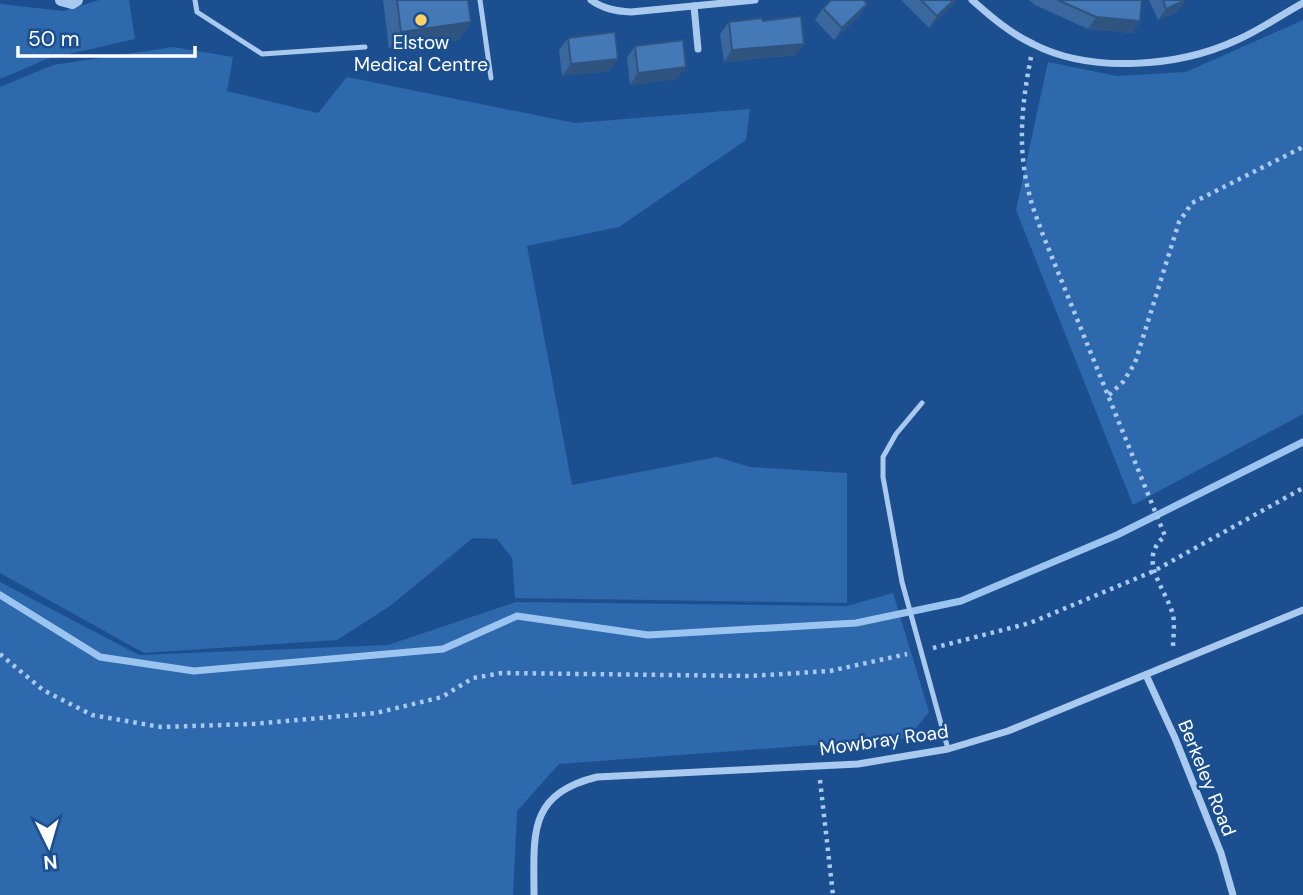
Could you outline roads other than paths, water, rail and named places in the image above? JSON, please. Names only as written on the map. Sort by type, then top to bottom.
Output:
[{"type":"street","points":[[61,0],[72,3],[76,0]]},
{"type":"street","points":[[591,0],[613,10],[631,12],[755,0]]},
{"type":"street","points":[[972,0],[998,22],[1033,44],[1080,60],[1114,63],[1154,62],[1198,55],[1237,40],[1303,3]]},
{"type":"street","points":[[694,6],[698,49]]},
{"type":"street","name":"Mowbray Road","points":[[534,895],[534,840],[540,814],[554,796],[574,782],[597,777],[858,764],[948,749],[1009,731],[1303,610]]},
{"type":"street","name":"Berkeley Road","points":[[1146,675],[1221,853],[1233,895]]},
{"type":"lane","points":[[195,0],[197,12],[262,54],[365,47]]},
{"type":"lane","points":[[480,0],[491,78]]},
{"type":"lane","points":[[922,403],[896,434],[883,457],[883,477],[902,582],[948,749]]},
{"type":"waterway","points":[[0,595],[100,657],[194,671],[443,649],[517,616],[648,635],[856,623],[961,601],[1117,535],[1303,442]]},
{"type":"place","name":"Elstow Medical Centre","points":[[421,20]]}]
